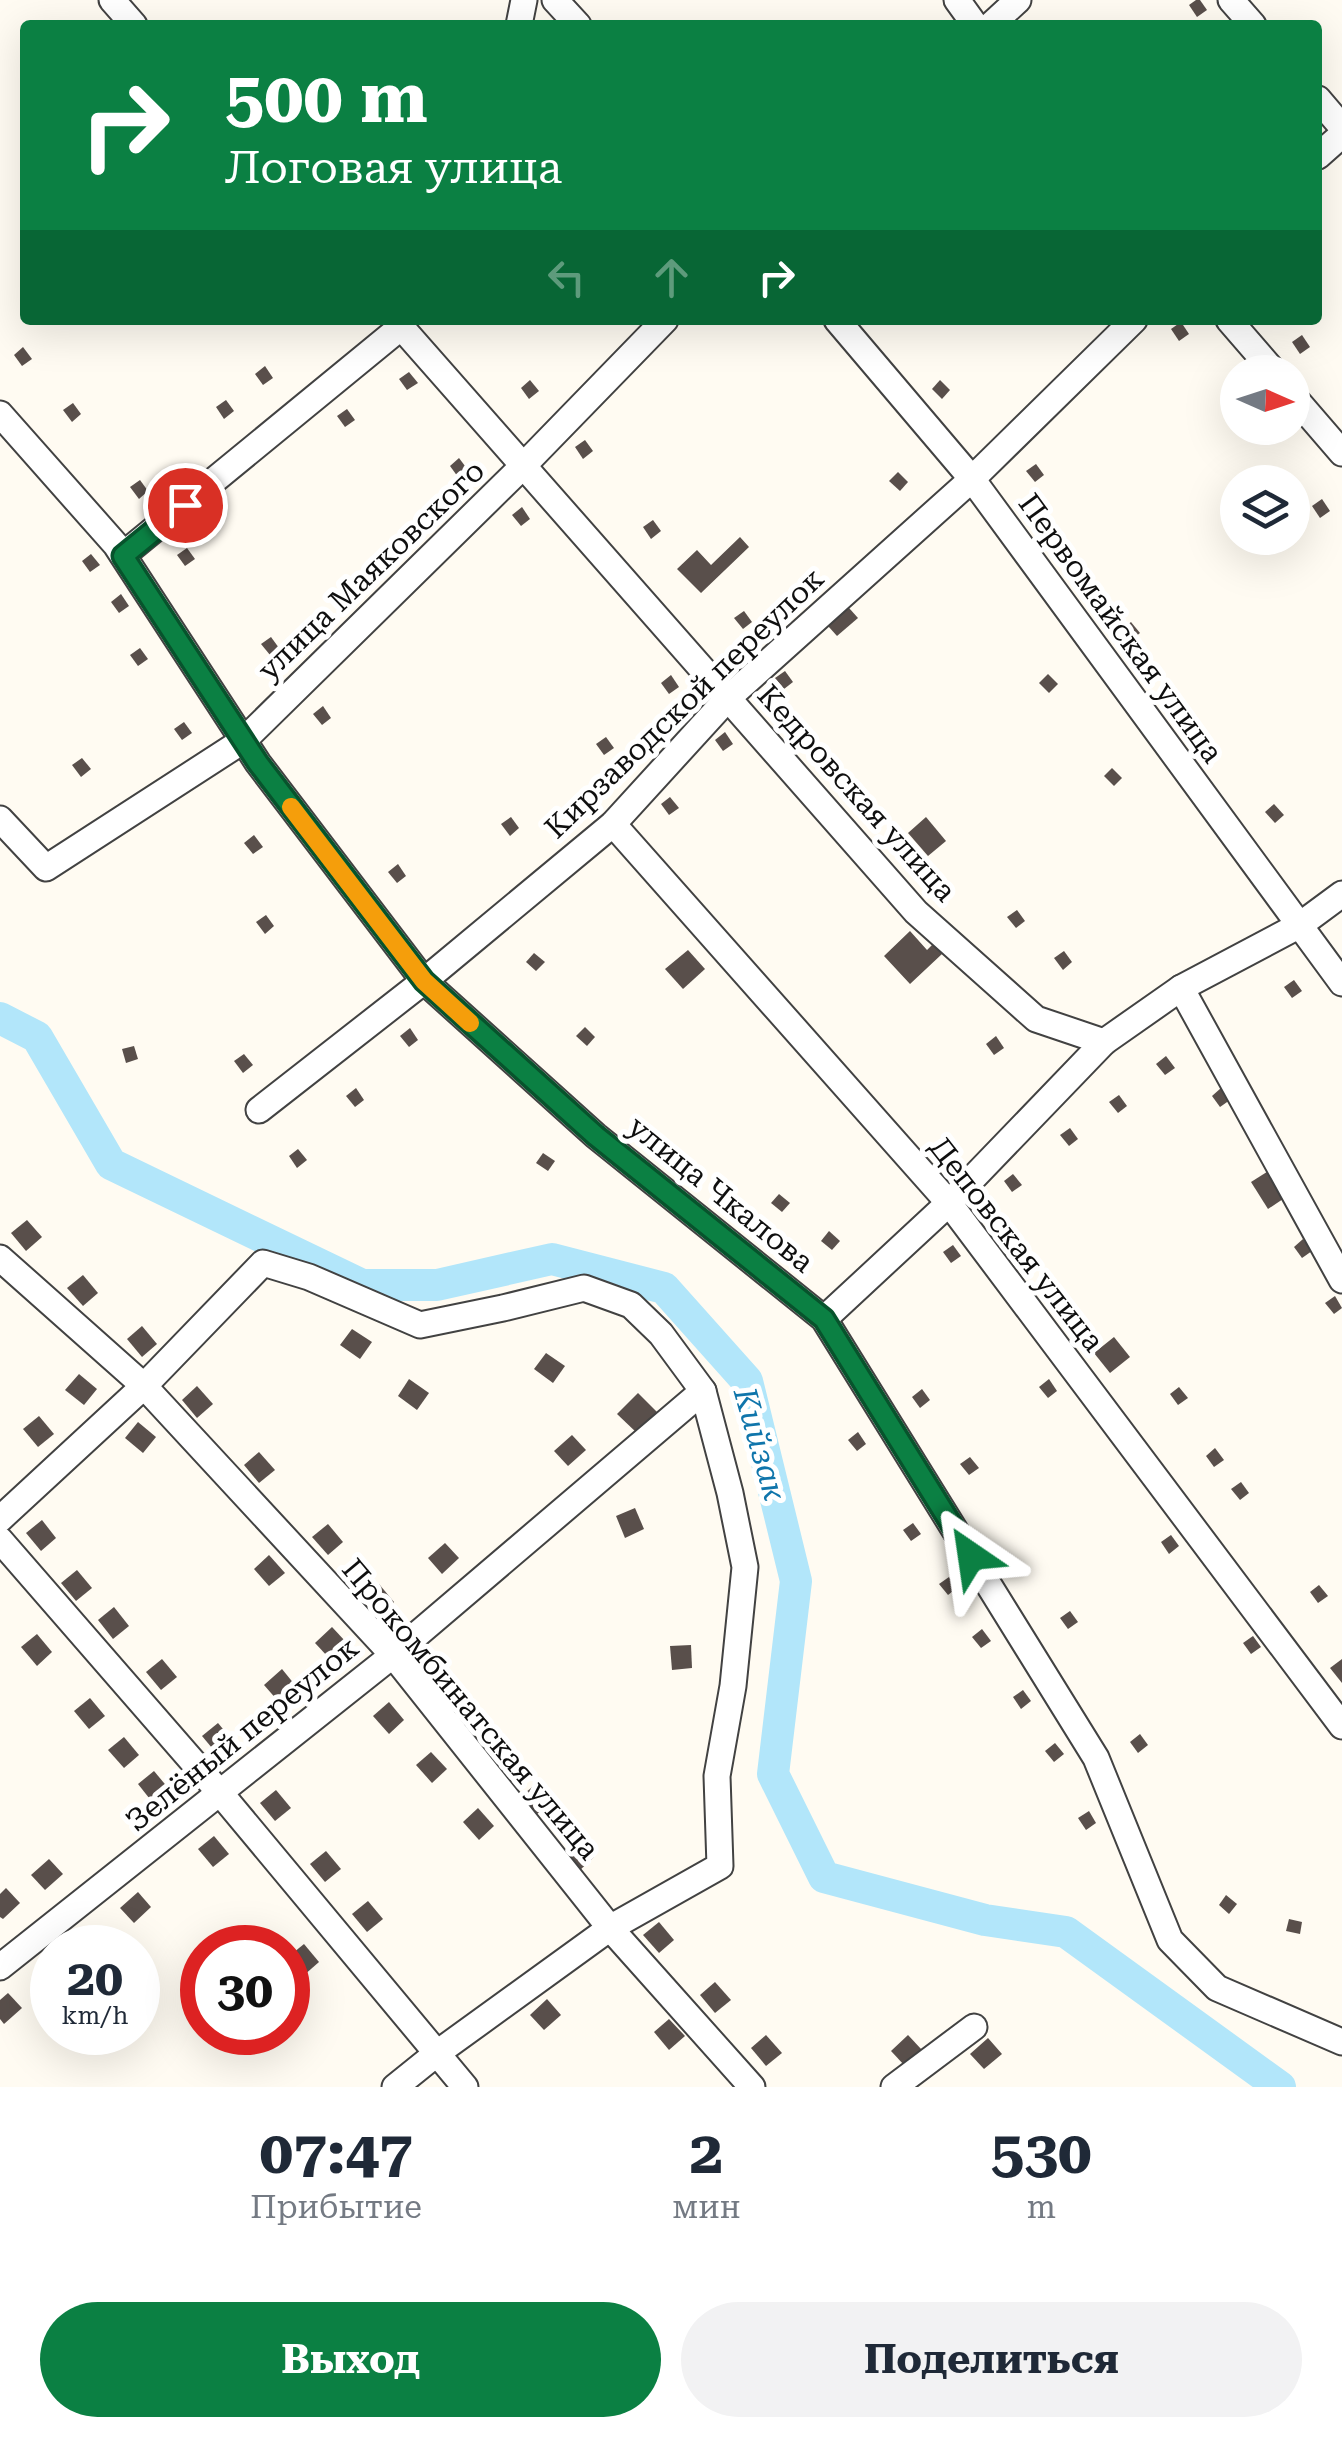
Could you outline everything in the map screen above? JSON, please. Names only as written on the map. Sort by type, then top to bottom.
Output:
[{"type":"street","points":[[112,0],[130,20]]},
{"type":"street","points":[[555,0],[573,20]]},
{"type":"street","points":[[996,20],[1018,0]]},
{"type":"street","points":[[1231,0],[1249,20]]},
{"type":"street","points":[[1322,104],[1342,131],[1322,152]]},
{"type":"street","points":[[123,556],[396,325]]},
{"type":"street","name":"Кедровская улица","points":[[403,325],[916,912],[1036,1019],[1104,1042]]},
{"type":"street","name":"улица Маяковского","points":[[0,818],[46,868],[244,740],[523,466],[660,325]]},
{"type":"street","name":"Первомайская улица","points":[[842,325],[972,479],[1342,983]]},
{"type":"street","name":"Кирзаводской переулок","points":[[259,1110],[424,981],[613,824],[728,698],[972,479],[1129,325]]},
{"type":"street","points":[[1233,325],[1259,355]]},
{"type":"street","name":"улица Чкалова","points":[[0,414],[116,545],[258,763],[424,981],[596,1136],[824,1319],[1096,1758],[1170,1940],[1217,1988],[1342,2042]]},
{"type":"street","points":[[1310,416],[1342,453]]},
{"type":"street","name":"Деповская улица","points":[[613,824],[949,1203],[1342,1726]]},
{"type":"street","points":[[824,1319],[949,1203],[1104,1042],[1181,988],[1300,924],[1342,894]]},
{"type":"street","points":[[1181,988],[1342,1280]]},
{"type":"street","name":"Прокомбинатская улица","points":[[0,1258],[144,1386],[393,1655],[610,1928],[752,2087]]},
{"type":"street","points":[[0,1519],[144,1386],[263,1263],[309,1277],[420,1325],[584,1288],[631,1305],[662,1334],[702,1391],[745,1566],[733,1686],[716,1776],[720,1866],[610,1928],[395,2087]]},
{"type":"street","name":"Зелёный переулок","points":[[0,1967],[393,1655],[702,1391]]},
{"type":"street","points":[[0,1540],[221,1794],[465,2087]]},
{"type":"street","points":[[894,2087],[974,2028]]},
{"type":"building","points":[[1196,0],[1207,10],[1197,17],[1189,5]]},
{"type":"building","points":[[1183,325],[1189,334],[1179,341],[1171,329]]},
{"type":"building","points":[[1302,335],[1310,347],[1300,354],[1292,342]]},
{"type":"building","points":[[23,347],[32,359],[22,366],[14,355]]},
{"type":"building","points":[[265,366],[273,378],[263,385],[255,374]]},
{"type":"building","points":[[409,372],[418,383],[407,390],[399,379]]},
{"type":"building","points":[[530,380],[539,391],[529,399],[521,388]]},
{"type":"building","points":[[940,380],[950,390],[942,399],[932,389]]},
{"type":"building","points":[[226,400],[234,411],[224,419],[216,407]]},
{"type":"building","points":[[73,403],[81,414],[72,422],[63,410]]},
{"type":"building","points":[[347,409],[355,420],[345,427],[337,416]]},
{"type":"building","points":[[585,440],[593,451],[583,459],[575,447]]},
{"type":"building","points":[[459,458],[468,470],[458,477],[450,466]]},
{"type":"building","points":[[1036,464],[1044,475],[1035,482],[1026,471]]},
{"type":"building","points":[[898,472],[908,482],[900,491],[889,481]]},
{"type":"building","points":[[140,480],[148,491],[139,499],[130,487]]},
{"type":"building","points":[[1322,499],[1330,511],[1320,518],[1312,506]]},
{"type":"building","points":[[522,507],[530,519],[521,526],[512,515]]},
{"type":"building","points":[[653,520],[661,531],[651,539],[643,527]]},
{"type":"building","points":[[740,537],[749,547],[701,593],[677,569],[697,550],[711,565]]},
{"type":"building","points":[[187,548],[195,559],[185,566],[177,555]]},
{"type":"building","points":[[91,554],[100,565],[90,572],[82,561]]},
{"type":"building","points":[[121,594],[129,606],[119,613],[111,602]]},
{"type":"building","points":[[841,599],[858,618],[837,636],[820,617]]},
{"type":"building","points":[[744,611],[752,622],[743,629],[734,618]]},
{"type":"building","points":[[1131,622],[1140,633],[1130,641],[1121,630]]},
{"type":"building","points":[[271,637],[279,648],[270,655],[261,644]]},
{"type":"building","points":[[140,648],[148,659],[138,666],[130,655]]},
{"type":"building","points":[[785,671],[793,682],[784,689],[775,678]]},
{"type":"building","points":[[1048,674],[1058,684],[1049,693],[1039,683]]},
{"type":"building","points":[[671,675],[679,687],[669,694],[661,683]]},
{"type":"building","points":[[323,706],[331,718],[322,725],[313,714]]},
{"type":"building","points":[[184,722],[192,733],[182,740],[174,729]]},
{"type":"building","points":[[725,732],[733,744],[723,751],[715,740]]},
{"type":"building","points":[[606,737],[614,748],[604,755],[596,744]]},
{"type":"building","points":[[82,758],[91,769],[81,777],[72,765]]},
{"type":"building","points":[[1112,768],[1122,778],[1114,786],[1104,776]]},
{"type":"building","points":[[670,797],[679,808],[669,815],[661,804]]},
{"type":"building","points":[[1274,804],[1284,815],[1275,823],[1265,812]]},
{"type":"building","points":[[511,817],[519,828],[510,836],[501,824]]},
{"type":"building","points":[[926,817],[946,841],[928,856],[908,833]]},
{"type":"building","points":[[254,835],[263,847],[253,854],[244,843]]},
{"type":"building","points":[[398,864],[406,876],[397,883],[388,872]]},
{"type":"building","points":[[1017,910],[1025,921],[1016,928],[1007,917]]},
{"type":"building","points":[[266,915],[274,926],[265,934],[256,922]]},
{"type":"building","points":[[910,931],[927,950],[933,944],[942,954],[910,984],[884,956]]},
{"type":"building","points":[[688,950],[705,969],[683,989],[665,969]]},
{"type":"building","points":[[1064,951],[1072,962],[1063,970],[1054,958]]},
{"type":"building","points":[[534,953],[545,962],[536,971],[526,962]]},
{"type":"building","points":[[1294,980],[1302,991],[1292,998],[1284,987]]},
{"type":"building","points":[[585,1027],[595,1037],[587,1046],[576,1036]]},
{"type":"building","points":[[410,1028],[418,1040],[409,1047],[400,1036]]},
{"type":"building","points":[[996,1036],[1004,1048],[994,1055],[986,1044]]},
{"type":"building","points":[[134,1046],[138,1059],[126,1063],[122,1049]]},
{"type":"building","points":[[244,1054],[253,1065],[243,1073],[234,1061]]},
{"type":"building","points":[[1166,1056],[1175,1068],[1165,1075],[1156,1064]]},
{"type":"building","points":[[356,1088],[364,1100],[355,1107],[346,1096]]},
{"type":"building","points":[[1221,1088],[1230,1100],[1220,1107],[1212,1096]]},
{"type":"building","points":[[1119,1095],[1127,1106],[1118,1113],[1109,1102]]},
{"type":"building","points":[[1070,1128],[1078,1139],[1069,1146],[1060,1135]]},
{"type":"building","points":[[298,1149],[307,1160],[297,1168],[289,1156]]},
{"type":"building","points":[[543,1153],[555,1161],[548,1171],[536,1163]]},
{"type":"building","points":[[1270,1170],[1286,1197],[1268,1209],[1251,1182]]},
{"type":"building","points":[[1013,1174],[1022,1185],[1012,1192],[1004,1181]]},
{"type":"building","points":[[779,1194],[790,1203],[782,1212],[771,1203]]},
{"type":"building","points":[[27,1220],[42,1237],[26,1251],[11,1233]]},
{"type":"building","points":[[829,1231],[840,1241],[832,1250],[821,1241]]},
{"type":"building","points":[[1303,1239],[1312,1251],[1302,1258],[1294,1247]]},
{"type":"building","points":[[953,1245],[961,1256],[951,1263],[943,1252]]},
{"type":"building","points":[[83,1275],[98,1293],[83,1306],[67,1288]]},
{"type":"building","points":[[1335,1296],[1342,1308],[1334,1314],[1325,1303]]},
{"type":"building","points":[[142,1326],[157,1344],[142,1357],[127,1339]]},
{"type":"building","points":[[352,1329],[372,1342],[360,1359],[340,1345]]},
{"type":"building","points":[[1114,1337],[1130,1357],[1110,1373],[1094,1353]]},
{"type":"building","points":[[546,1353],[565,1366],[553,1383],[534,1369]]},
{"type":"building","points":[[79,1374],[97,1389],[84,1405],[65,1390]]},
{"type":"building","points":[[409,1379],[429,1393],[417,1410],[398,1396]]},
{"type":"building","points":[[1049,1379],[1057,1391],[1048,1398],[1039,1387]]},
{"type":"building","points":[[197,1386],[213,1404],[197,1418],[182,1400]]},
{"type":"building","points":[[1179,1387],[1188,1398],[1178,1405],[1170,1394]]},
{"type":"building","points":[[922,1389],[930,1400],[920,1408],[912,1397]]},
{"type":"building","points":[[638,1393],[659,1414],[638,1434],[617,1414]]},
{"type":"building","points":[[39,1416],[54,1434],[38,1447],[23,1429]]},
{"type":"building","points":[[138,1422],[156,1437],[143,1453],[125,1438]]},
{"type":"building","points":[[858,1432],[866,1444],[857,1451],[848,1440]]},
{"type":"building","points":[[572,1435],[586,1450],[568,1466],[554,1451]]},
{"type":"building","points":[[1215,1448],[1224,1460],[1214,1467],[1206,1456]]},
{"type":"building","points":[[259,1452],[275,1470],[259,1483],[244,1465]]},
{"type":"building","points":[[970,1457],[979,1468],[969,1475],[960,1464]]},
{"type":"building","points":[[1241,1482],[1249,1493],[1240,1500],[1231,1489]]},
{"type":"building","points":[[635,1508],[644,1529],[625,1538],[616,1516]]},
{"type":"building","points":[[42,1520],[56,1538],[41,1551],[26,1533]]},
{"type":"building","points":[[913,1523],[921,1534],[911,1541],[903,1530]]},
{"type":"building","points":[[328,1524],[343,1542],[328,1555],[312,1537]]},
{"type":"building","points":[[1171,1535],[1179,1546],[1169,1554],[1161,1542]]},
{"type":"building","points":[[445,1543],[459,1558],[442,1574],[428,1558]]},
{"type":"building","points":[[269,1555],[285,1573],[269,1586],[254,1569]]},
{"type":"building","points":[[77,1570],[92,1588],[76,1601],[61,1583]]},
{"type":"building","points":[[949,1577],[957,1588],[948,1595],[939,1584]]},
{"type":"building","points":[[379,1584],[394,1602],[379,1616],[363,1598]]},
{"type":"building","points":[[1319,1585],[1328,1596],[1318,1603],[1310,1592]]},
{"type":"building","points":[[114,1607],[129,1626],[113,1639],[98,1620]]},
{"type":"building","points":[[1070,1611],[1078,1622],[1068,1629],[1060,1618]]},
{"type":"building","points":[[332,1627],[346,1642],[329,1658],[315,1643]]},
{"type":"building","points":[[982,1629],[991,1641],[981,1648],[972,1637]]},
{"type":"building","points":[[37,1634],[52,1652],[37,1666],[21,1647]]},
{"type":"building","points":[[1253,1636],[1261,1647],[1251,1654],[1243,1643]]},
{"type":"building","points":[[691,1645],[692,1668],[672,1670],[670,1646]]},
{"type":"building","points":[[162,1659],[177,1677],[161,1690],[146,1672]]},
{"type":"building","points":[[1342,1659],[1342,1683],[1330,1668]]},
{"type":"building","points":[[282,1669],[295,1685],[278,1701],[264,1685]]},
{"type":"building","points":[[1023,1690],[1031,1701],[1021,1709],[1013,1697]]},
{"type":"building","points":[[90,1698],[105,1716],[89,1729],[74,1711]]},
{"type":"building","points":[[389,1702],[404,1720],[389,1734],[373,1716]]},
{"type":"building","points":[[469,1702],[485,1720],[469,1733],[453,1715]]},
{"type":"building","points":[[218,1723],[233,1741],[217,1754],[202,1736]]},
{"type":"building","points":[[1140,1734],[1148,1745],[1138,1753],[1130,1742]]},
{"type":"building","points":[[124,1737],[139,1755],[124,1768],[108,1750]]},
{"type":"building","points":[[1055,1743],[1064,1754],[1054,1762],[1045,1751]]},
{"type":"building","points":[[431,1752],[447,1769],[432,1783],[416,1765]]},
{"type":"building","points":[[154,1771],[169,1789],[153,1803],[138,1784]]},
{"type":"building","points":[[536,1784],[551,1802],[536,1815],[520,1797]]},
{"type":"building","points":[[276,1790],[291,1808],[275,1821],[260,1803]]},
{"type":"building","points":[[478,1808],[494,1826],[479,1840],[463,1822]]},
{"type":"building","points":[[1089,1811],[1096,1823],[1086,1830],[1078,1818]]},
{"type":"building","points":[[214,1836],[229,1854],[213,1867],[198,1849]]},
{"type":"building","points":[[579,1839],[594,1857],[579,1871],[563,1853]]},
{"type":"building","points":[[326,1851],[341,1869],[325,1882],[310,1864]]},
{"type":"building","points":[[49,1859],[63,1874],[45,1890],[31,1875]]},
{"type":"building","points":[[6,1888],[20,1903],[3,1919],[0,1894]]},
{"type":"building","points":[[138,1892],[151,1907],[134,1923],[120,1908]]},
{"type":"building","points":[[1226,1895],[1237,1904],[1229,1914],[1219,1905]]},
{"type":"building","points":[[368,1901],[383,1919],[367,1932],[352,1914]]},
{"type":"building","points":[[1289,1919],[1302,1922],[1300,1934],[1286,1931]]},
{"type":"building","points":[[659,1922],[674,1940],[659,1953],[643,1935]]},
{"type":"building","points":[[310,1951],[319,1962],[310,1970]]},
{"type":"building","points":[[715,1982],[731,2000],[715,2013],[700,1995]]},
{"type":"building","points":[[8,1993],[22,2008],[4,2024],[0,2019],[0,2000]]},
{"type":"building","points":[[547,1999],[561,2015],[544,2030],[530,2015]]},
{"type":"building","points":[[669,2019],[685,2036],[669,2050],[654,2032]]},
{"type":"building","points":[[766,2035],[782,2053],[766,2066],[751,2048]]},
{"type":"building","points":[[908,2035],[922,2050],[905,2066],[891,2051]]},
{"type":"building","points":[[988,2038],[1002,2054],[984,2069],[970,2054]]},
{"type":"waterway","name":"Кийзак","points":[[0,1018],[37,1037],[111,1164],[362,1285],[437,1285],[552,1259],[664,1288],[747,1381],[796,1581],[773,1774],[824,1877],[985,1920],[1066,1932],[1280,2087]]},
{"type":"slow traffic","points":[[291,807],[424,981],[470,1023]]},
{"type":"route","points":[[185,505],[123,556],[258,763],[424,981],[596,1136],[824,1319],[971,1556]]}]
